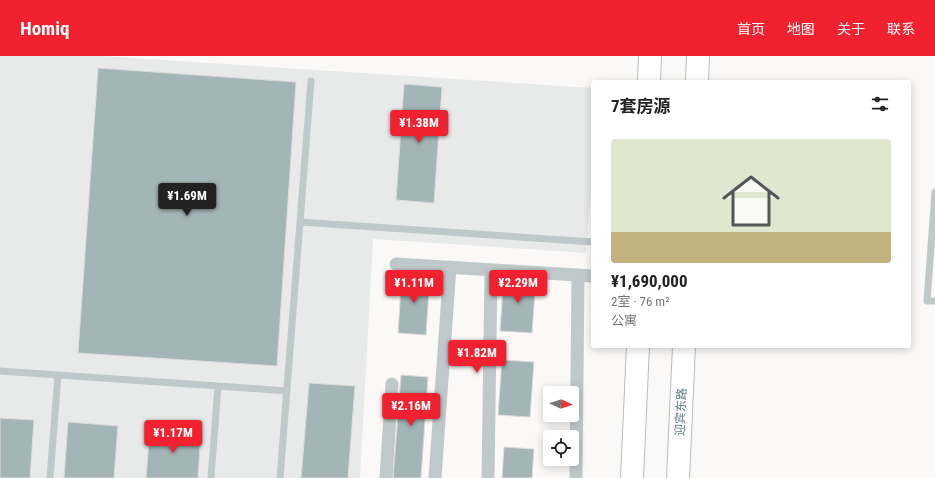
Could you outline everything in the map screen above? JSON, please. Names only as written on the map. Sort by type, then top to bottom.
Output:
[{"type":"highway","points":[[649,80],[650,56]]},
{"type":"highway","points":[[697,80],[698,56]]},
{"type":"highway","points":[[632,478],[638,348]]},
{"type":"highway","name":"迎宾东路","points":[[678,478],[684,348]]},
{"type":"street","points":[[396,264],[591,276]]},
{"type":"street","points":[[435,478],[450,267]]},
{"type":"street","points":[[488,478],[490,270]]},
{"type":"street","points":[[576,478],[578,275]]},
{"type":"street","points":[[386,478],[392,384]]},
{"type":"lane","points":[[280,478],[311,81]]},
{"type":"lane","points":[[935,192],[927,301],[935,302]]},
{"type":"lane","points":[[300,222],[591,242]]},
{"type":"lane","points":[[0,371],[287,391]]},
{"type":"lane","points":[[50,478],[58,375]]},
{"type":"lane","points":[[211,478],[218,386]]},
{"type":"shaded area","points":[[0,56],[102,56],[591,88],[591,189],[586,253],[373,239],[360,478],[0,478]]},
{"type":"building","points":[[98,68],[296,82],[277,366],[78,353]]},
{"type":"building","points":[[404,84],[442,87],[434,203],[396,200]]},
{"type":"building","points":[[402,272],[430,274],[426,335],[398,333]]},
{"type":"building","points":[[504,275],[536,277],[532,333],[500,331]]},
{"type":"building","points":[[502,360],[534,362],[530,417],[498,415]]},
{"type":"building","points":[[401,375],[428,377],[421,478],[393,478]]},
{"type":"building","points":[[309,383],[355,386],[348,478],[301,478]]},
{"type":"building","points":[[0,418],[34,420],[30,478],[0,478]]},
{"type":"building","points":[[68,422],[118,426],[114,478],[64,478]]},
{"type":"building","points":[[150,427],[201,431],[198,478],[146,478]]},
{"type":"building","points":[[504,447],[534,449],[532,478],[502,478]]}]
